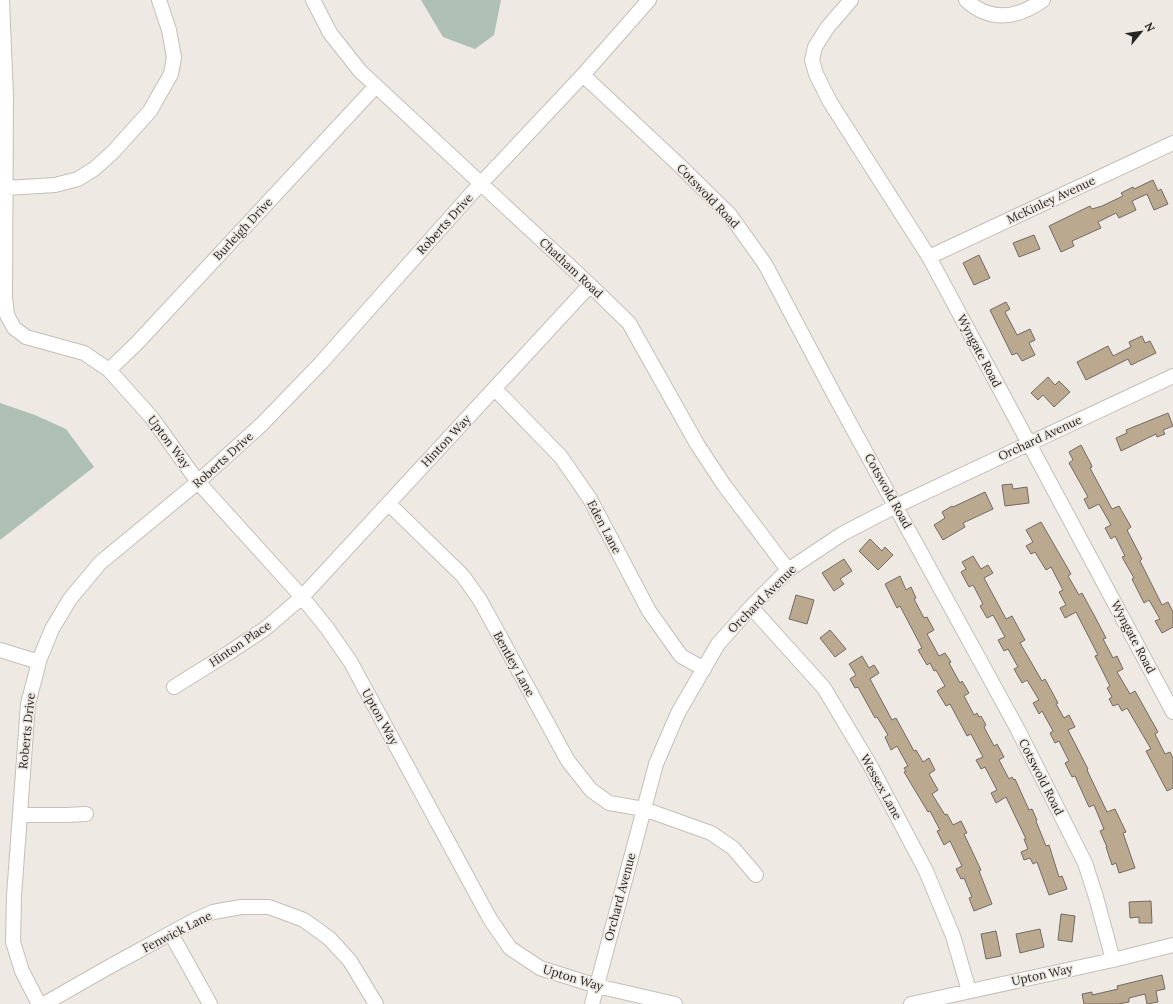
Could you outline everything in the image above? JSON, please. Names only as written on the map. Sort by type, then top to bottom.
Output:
[{"type":"street","name":"Upton Way","points":[[2,0],[6,97],[5,297],[7,315],[14,328],[26,337],[84,353],[108,370],[152,418],[198,482],[302,597],[327,628],[350,661],[490,919],[510,948],[540,968],[597,986],[675,1004]]},
{"type":"street","points":[[6,188],[55,185],[78,179],[94,169],[113,152],[150,112],[171,74],[174,56],[169,30],[159,0]]},
{"type":"street","name":"Chatham Road","points":[[313,0],[330,33],[360,71],[629,323],[697,444],[724,485],[788,570]]},
{"type":"street","name":"Roberts Drive","points":[[39,1004],[22,971],[13,942],[14,896],[28,704],[39,662],[52,629],[70,599],[100,563],[198,482],[261,425],[321,363],[480,184],[583,75],[649,0]]},
{"type":"street","name":"Wyngate Road","points":[[851,0],[827,28],[815,47],[812,60],[816,74],[830,102],[929,257],[1173,712]]},
{"type":"street","points":[[966,0],[970,4],[987,13],[1005,16],[1020,13],[1034,7],[1044,0]]},
{"type":"street","name":"Cotswold Road","points":[[583,75],[730,215],[765,264],[832,391],[1017,728],[1085,863],[1113,960]]},
{"type":"street","name":"Burleigh Drive","points":[[108,370],[138,342],[376,86]]},
{"type":"street","name":"McKinley Avenue","points":[[929,257],[1173,143]]},
{"type":"street","name":"Hinton Way","points":[[302,597],[590,285]]},
{"type":"street","name":"Orchard Avenue","points":[[592,1004],[656,764],[678,713],[718,644],[751,607],[788,570],[842,534],[896,506],[1173,376]]},
{"type":"street","name":"Eden Lane","points":[[495,388],[561,457],[590,499],[649,611],[681,656],[704,669]]},
{"type":"street","name":"Bentley Lane","points":[[389,504],[463,576],[480,600],[568,761],[591,790],[609,803],[644,809],[711,833],[733,848],[756,875]]},
{"type":"street","name":"Hinton Place","points":[[174,687],[266,628],[302,597]]},
{"type":"street","name":"Wessex Lane","points":[[751,607],[824,688],[870,765],[926,871],[953,936],[969,991]]},
{"type":"street","points":[[0,650],[39,662]]},
{"type":"street","points":[[20,815],[66,816],[86,814]]},
{"type":"street","name":"Fenwick Lane","points":[[44,1004],[107,968],[212,912],[241,907],[269,907],[304,920],[330,939],[350,961],[376,1004]]},
{"type":"street","points":[[171,934],[210,1004]]},
{"type":"street","name":"Upton Way","points":[[912,1004],[1113,960],[1173,945]]},
{"type":"green space","points":[[421,0],[501,0],[494,35],[475,49],[443,37]]},
{"type":"green space","points":[[0,403],[35,415],[66,429],[94,467],[0,540]]},
{"type":"building","points":[[1153,180],[1158,191],[1161,189],[1168,204],[1154,210],[1147,194],[1132,201],[1136,210],[1119,218],[1116,213],[1098,222],[1101,228],[1072,241],[1074,246],[1061,252],[1049,226],[1090,206],[1092,209],[1102,206],[1123,196],[1121,193]]},
{"type":"building","points":[[1034,235],[1040,249],[1019,257],[1013,243]]},
{"type":"building","points":[[979,255],[990,278],[974,285],[963,263]]},
{"type":"building","points":[[1006,302],[1010,309],[1005,312],[1017,335],[1030,329],[1035,340],[1029,343],[1035,355],[1022,361],[1017,353],[1012,355],[990,310]]},
{"type":"building","points":[[1142,336],[1145,343],[1150,341],[1156,353],[1131,365],[1128,359],[1086,380],[1077,362],[1108,346],[1113,356],[1131,347],[1129,342]]},
{"type":"building","points":[[1048,377],[1055,385],[1059,381],[1070,392],[1054,407],[1043,395],[1038,400],[1031,393]]},
{"type":"building","points":[[1168,413],[1173,426],[1163,430],[1165,434],[1157,437],[1156,434],[1121,451],[1116,438],[1127,433],[1126,430]]},
{"type":"building","points":[[1081,445],[1091,464],[1092,467],[1090,468],[1112,509],[1119,506],[1131,527],[1127,530],[1142,559],[1140,561],[1162,605],[1168,602],[1173,612],[1173,627],[1162,633],[1155,621],[1160,619],[1149,600],[1144,603],[1132,579],[1134,578],[1122,557],[1125,556],[1115,536],[1111,539],[1105,528],[1111,525],[1099,504],[1089,509],[1084,499],[1088,497],[1069,463],[1073,460],[1069,452]]},
{"type":"building","points":[[1012,484],[1013,489],[1027,487],[1029,503],[1005,506],[1002,485]]},
{"type":"building","points":[[985,492],[993,509],[963,523],[965,527],[943,540],[934,525],[945,518],[942,512],[952,506],[953,507]]},
{"type":"building","points":[[1041,522],[1071,574],[1068,576],[1079,595],[1082,593],[1094,615],[1106,638],[1103,639],[1113,658],[1117,656],[1123,669],[1117,672],[1130,694],[1135,691],[1158,732],[1155,734],[1165,754],[1170,752],[1173,758],[1173,788],[1167,791],[1146,751],[1151,749],[1127,708],[1122,711],[1118,704],[1113,706],[1109,699],[1112,697],[1107,688],[1110,686],[1095,656],[1098,655],[1076,612],[1065,618],[1060,608],[1066,605],[1059,592],[1063,590],[1051,567],[1046,570],[1035,552],[1031,554],[1026,546],[1033,542],[1026,530]]},
{"type":"building","points":[[870,539],[882,551],[885,547],[893,555],[878,570],[859,551]]},
{"type":"building","points":[[973,556],[981,569],[988,565],[993,573],[984,578],[1006,619],[1012,616],[1025,640],[1020,643],[1042,681],[1045,679],[1064,718],[1069,715],[1075,727],[1068,730],[1088,769],[1087,770],[1107,812],[1115,809],[1126,832],[1123,833],[1135,868],[1119,873],[1116,863],[1112,865],[1107,847],[1100,831],[1104,829],[1094,805],[1089,807],[1075,776],[1072,777],[1065,763],[1069,761],[1059,741],[1055,743],[1050,733],[1053,731],[1042,711],[1039,714],[1033,703],[1039,700],[1027,680],[1022,683],[1014,669],[1018,667],[1008,649],[1004,651],[998,640],[1005,637],[993,615],[987,618],[980,606],[983,604],[973,585],[969,587],[961,572],[966,569],[962,562]]},
{"type":"building","points":[[844,559],[852,571],[840,579],[844,584],[834,591],[822,573]]},
{"type":"building","points":[[900,576],[906,590],[911,587],[916,598],[914,599],[924,618],[927,617],[934,630],[927,634],[939,656],[945,653],[951,662],[949,663],[960,683],[962,681],[969,693],[964,696],[974,715],[977,713],[979,717],[981,716],[986,725],[984,727],[994,746],[997,744],[1004,757],[999,760],[1009,779],[1012,777],[1014,780],[1015,779],[1029,810],[1032,809],[1046,846],[1049,845],[1059,877],[1062,876],[1067,889],[1049,895],[1037,862],[1033,864],[1030,858],[1024,860],[1021,852],[1028,849],[1024,839],[1026,839],[1006,797],[996,803],[991,793],[997,790],[985,767],[981,769],[976,760],[983,757],[971,734],[967,736],[950,704],[946,706],[937,691],[945,686],[936,670],[934,671],[930,663],[927,665],[918,650],[922,648],[900,606],[897,608],[885,584]]},
{"type":"building","points":[[796,595],[814,600],[807,624],[789,619]]},
{"type":"building","points":[[830,630],[846,649],[835,657],[820,638]]},
{"type":"building","points":[[862,656],[869,668],[874,665],[879,673],[870,679],[892,720],[896,718],[914,751],[916,750],[923,762],[929,758],[935,770],[929,774],[938,790],[932,794],[945,815],[947,814],[953,825],[961,821],[967,833],[964,834],[981,870],[979,871],[992,904],[974,911],[969,898],[972,897],[964,878],[961,879],[956,869],[962,866],[950,841],[944,845],[937,831],[940,830],[930,811],[928,812],[904,772],[906,771],[904,768],[908,766],[897,746],[891,750],[885,737],[888,735],[877,717],[875,718],[858,687],[855,688],[850,679],[856,675],[849,664]]},
{"type":"building","points":[[1151,901],[1152,923],[1139,923],[1139,917],[1130,918],[1129,902]]},
{"type":"building","points":[[1061,914],[1075,916],[1072,942],[1058,940]]},
{"type":"building","points":[[1040,929],[1044,947],[1020,953],[1016,934]]},
{"type":"building","points":[[996,931],[1001,956],[986,959],[981,934]]},
{"type":"building","points":[[1162,975],[1165,989],[1156,991],[1158,1002],[1147,1004],[1145,994],[1129,998],[1129,1002],[1118,1004],[1084,1004],[1082,994],[1092,992],[1092,995],[1118,989],[1117,986]]}]
